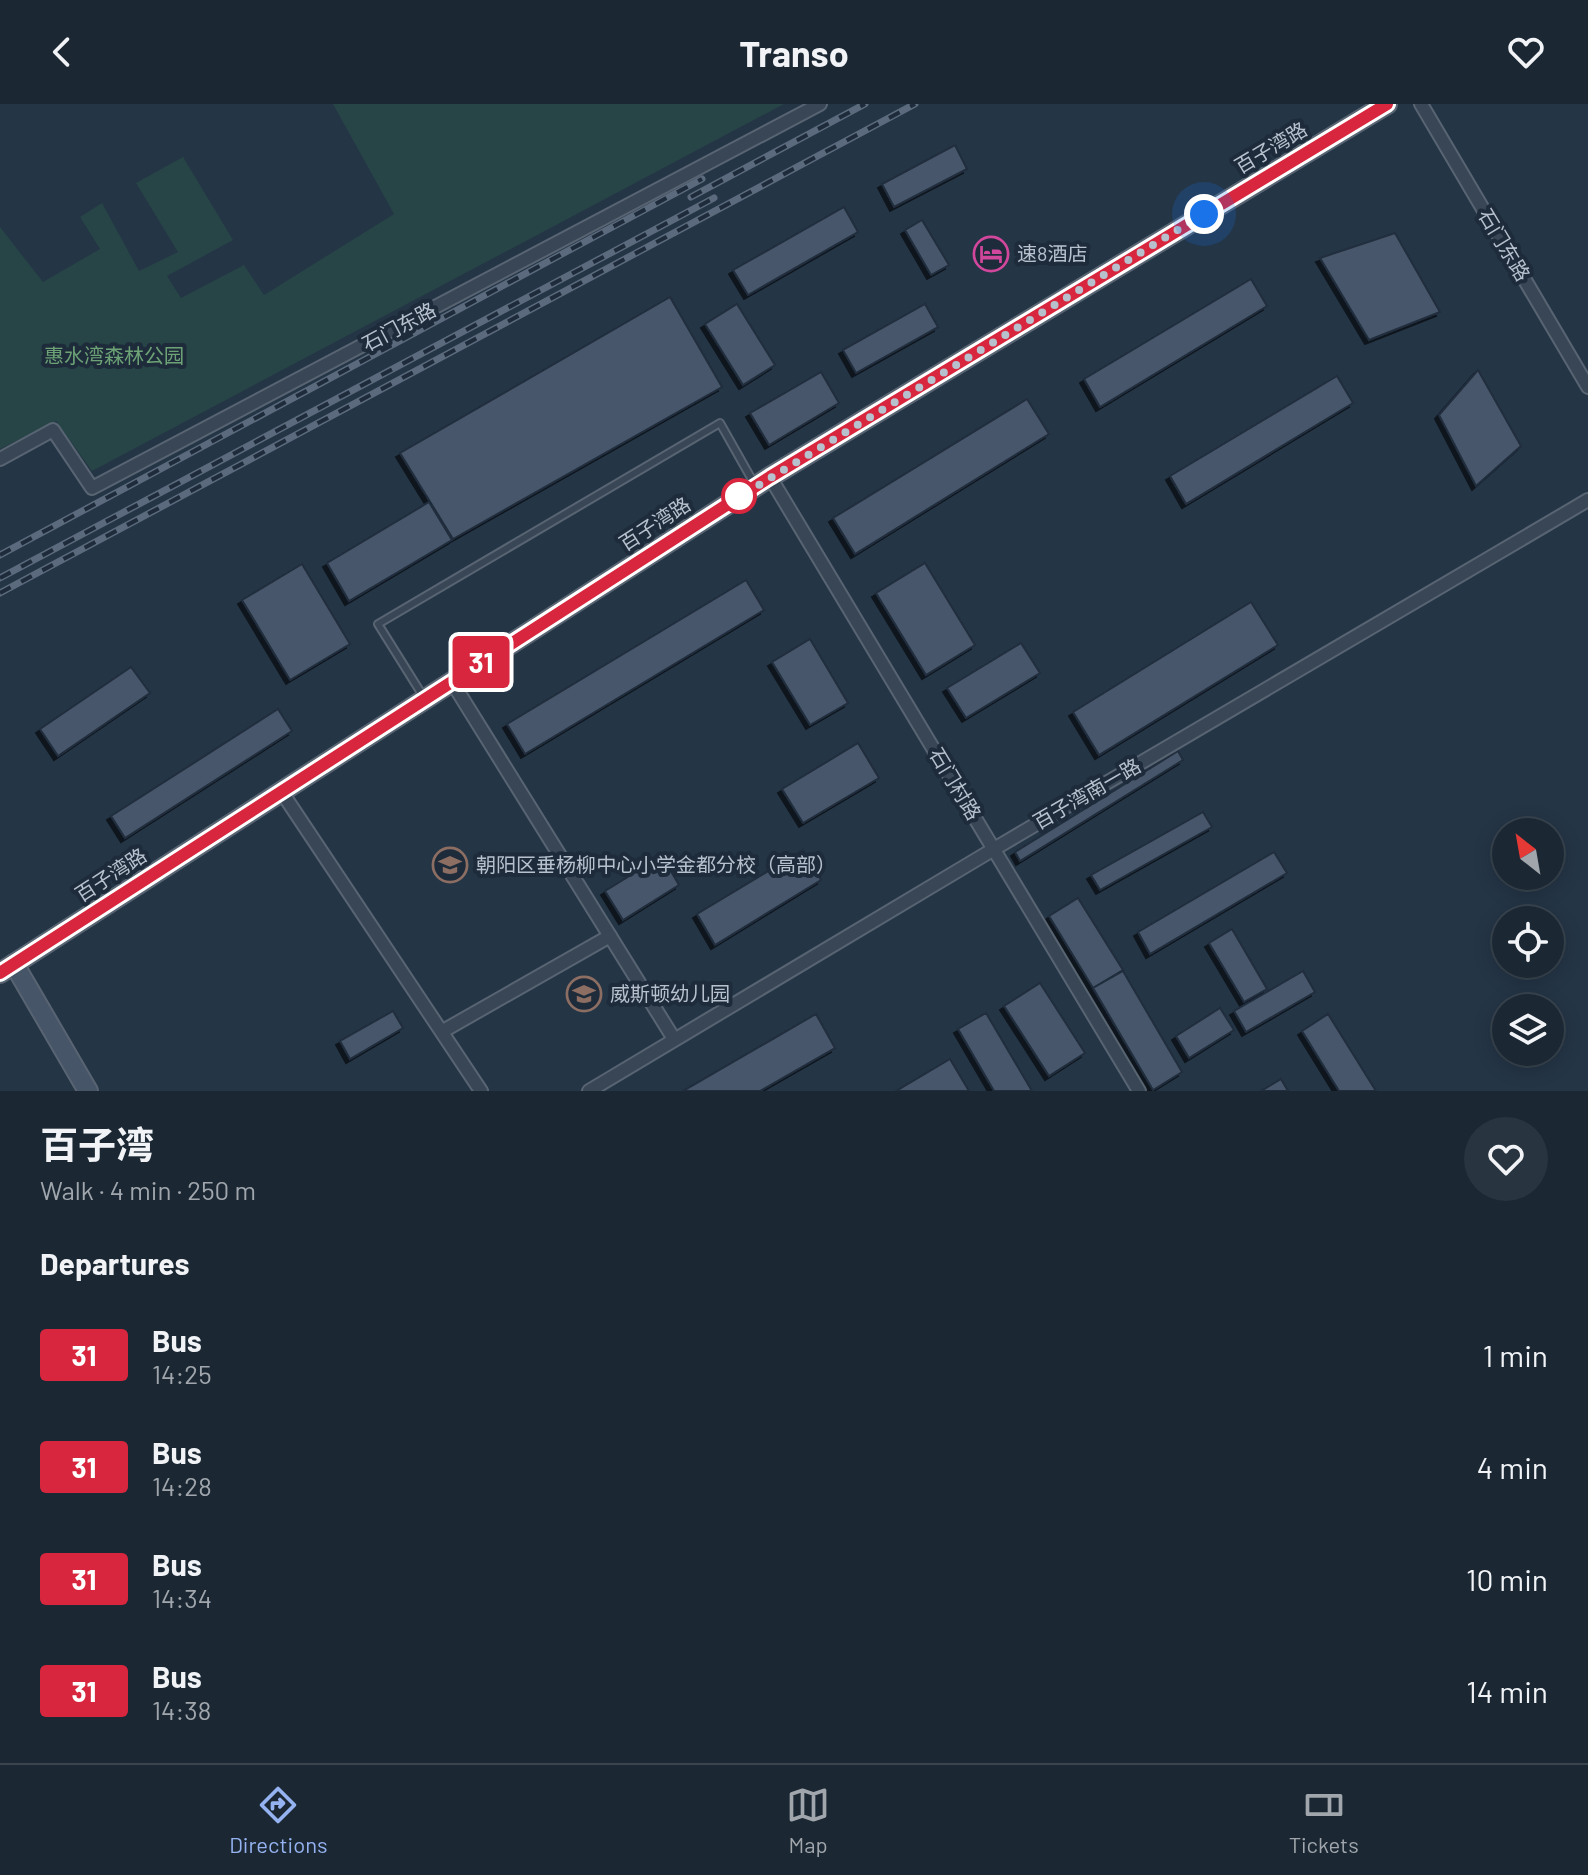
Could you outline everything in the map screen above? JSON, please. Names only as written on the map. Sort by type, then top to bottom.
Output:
[{"type":"street","name":"石门东路","points":[[0,459],[53,430],[92,488],[820,104]]},
{"type":"street","name":"百子湾路","points":[[7,969],[763,481],[1387,104]]},
{"type":"street","name":"石门东路","points":[[1421,104],[1588,387]]},
{"type":"street","name":"石门村路","points":[[763,481],[994,849],[1139,1091]]},
{"type":"street","name":"百子湾南一路","points":[[589,1091],[1588,500]]},
{"type":"street","points":[[452,682],[674,1039]]},
{"type":"street","points":[[281,791],[481,1091]]},
{"type":"street","points":[[443,1031],[610,936]]},
{"type":"street","points":[[7,969],[88,1091]]},
{"type":"lane","points":[[424,699],[378,624],[720,423],[763,481]]},
{"type":"green space","name":"惠水湾森林公园","points":[[333,104],[784,104],[92,471],[56,421],[0,449],[0,227],[43,282],[100,249],[80,217],[102,203],[139,271],[178,252],[136,183],[183,157],[233,240],[167,276],[181,298],[244,265],[264,295],[394,214]]},
{"type":"building","points":[[955,145],[967,169],[894,207],[882,184]]},
{"type":"building","points":[[844,207],[858,232],[748,295],[733,270]]},
{"type":"building","points":[[922,220],[949,265],[931,275],[905,230]]},
{"type":"building","points":[[1395,233],[1440,312],[1369,340],[1320,258]]},
{"type":"building","points":[[1251,279],[1267,306],[1100,407],[1084,379]]},
{"type":"building","points":[[670,297],[722,387],[453,539],[400,453]]},
{"type":"building","points":[[737,304],[775,365],[743,385],[705,324]]},
{"type":"building","points":[[925,304],[938,327],[856,373],[843,350]]},
{"type":"building","points":[[1478,370],[1521,446],[1476,486],[1439,415]]},
{"type":"building","points":[[821,372],[839,403],[769,445],[750,413]]},
{"type":"building","points":[[1337,376],[1353,403],[1186,504],[1170,476]]},
{"type":"building","points":[[1027,399],[1049,434],[855,554],[833,518]]},
{"type":"building","points":[[429,502],[452,540],[349,601],[327,563]]},
{"type":"building","points":[[925,563],[975,645],[926,675],[876,593]]},
{"type":"building","points":[[302,564],[350,644],[290,680],[242,600]]},
{"type":"building","points":[[746,580],[764,610],[525,754],[507,724]]},
{"type":"building","points":[[1251,602],[1278,645],[1099,755],[1073,712]]},
{"type":"building","points":[[810,639],[848,703],[810,725],[772,662]]},
{"type":"building","points":[[1021,643],[1040,673],[966,718],[947,688]]},
{"type":"building","points":[[131,667],[150,693],[58,756],[40,729]]},
{"type":"building","points":[[278,709],[292,731],[125,838],[111,816]]},
{"type":"building","points":[[858,743],[879,778],[803,823],[782,789]]},
{"type":"building","points":[[1178,751],[1183,760],[1020,861],[1015,852]]},
{"type":"building","points":[[1203,812],[1212,827],[1100,890],[1091,875]]},
{"type":"building","points":[[803,850],[821,880],[715,945],[697,914]]},
{"type":"building","points":[[1274,852],[1287,873],[1150,954],[1138,932]]},
{"type":"building","points":[[662,856],[679,885],[623,920],[605,891]]},
{"type":"building","points":[[1078,898],[1123,970],[1093,988],[1049,916]]},
{"type":"building","points":[[1232,929],[1267,989],[1244,1002],[1209,943]]},
{"type":"building","points":[[1123,971],[1182,1072],[1153,1090],[1093,988]]},
{"type":"building","points":[[1303,971],[1315,992],[1246,1032],[1234,1011]]},
{"type":"building","points":[[1040,983],[1085,1053],[1049,1076],[1004,1006]]},
{"type":"building","points":[[1220,1008],[1234,1030],[1189,1058],[1176,1036]]},
{"type":"building","points":[[393,1011],[403,1028],[350,1059],[340,1041]]},
{"type":"building","points":[[986,1013],[1032,1091],[994,1091],[958,1029]]},
{"type":"building","points":[[816,1014],[835,1048],[760,1091],[683,1091]]},
{"type":"building","points":[[1328,1014],[1376,1091],[1339,1091],[1302,1031]]},
{"type":"building","points":[[950,1059],[969,1091],[896,1091]]},
{"type":"building","points":[[1281,1079],[1288,1091],[1261,1091]]},
{"type":"railway","points":[[691,197],[865,104]]},
{"type":"railway","points":[[0,593],[915,104]]},
{"type":"railway","points":[[0,555],[702,179]]},
{"type":"railway","points":[[0,578],[714,198]]},
{"type":"bus line","name":"31","points":[[0,973],[770,477],[1387,104]]},
{"type":"place","name":"速8酒店","points":[[991,254]]},
{"type":"place","name":"朝阳区垂杨柳中心小学金都分校（高部）","points":[[450,865]]},
{"type":"place","name":"威斯顿幼儿园","points":[[584,994]]},
{"type":"route","points":[[739,496],[731,502],[1204,214]]}]
